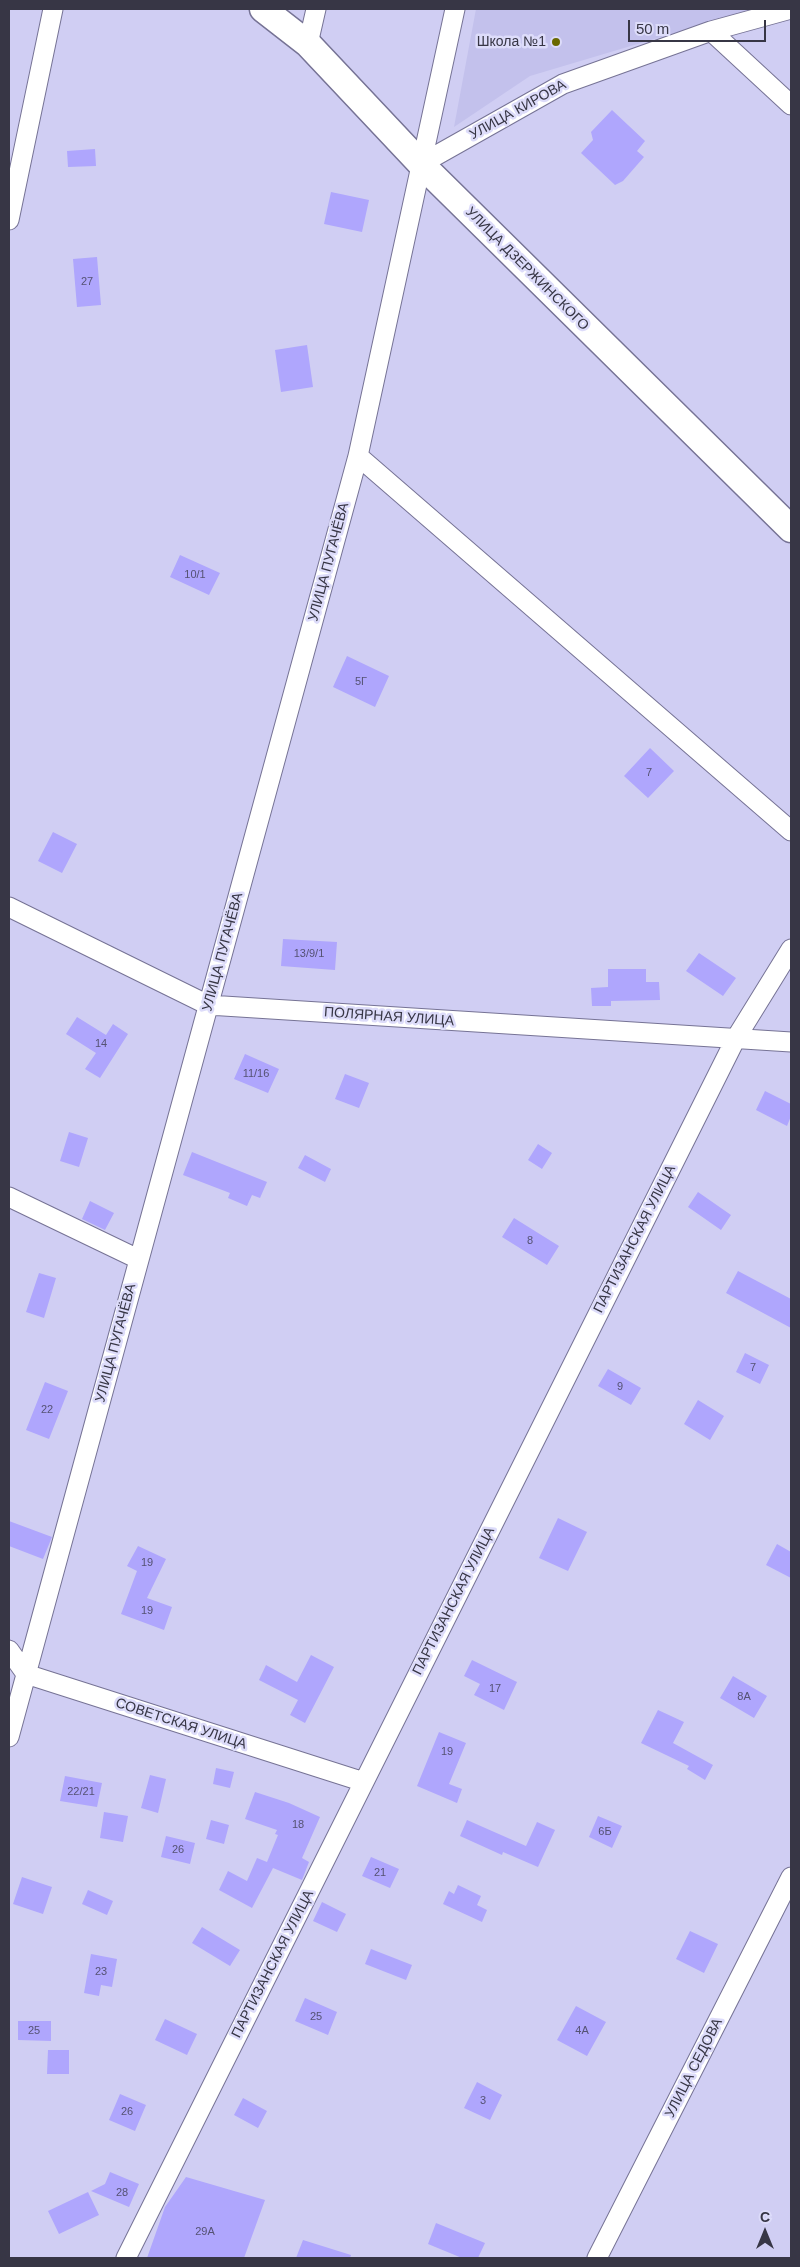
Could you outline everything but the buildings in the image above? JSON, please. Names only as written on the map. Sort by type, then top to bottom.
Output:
[{"type":"street","points":[[9,220],[53,9]]},
{"type":"street","name":"УЛИЦА ДЗЕРЖИНСКОГО","points":[[263,9],[308,44],[421,164],[791,530]]},
{"type":"street","points":[[308,44],[316,9]]},
{"type":"street","name":"УЛИЦА ПУГАЧЁВА","points":[[9,1737],[358,456],[455,9]]},
{"type":"street","name":"УЛИЦА КИРОВА","points":[[421,164],[564,84],[710,31],[791,9]]},
{"type":"street","points":[[710,31],[791,105]]},
{"type":"street","points":[[358,456],[791,831]]},
{"type":"street","name":"ПОЛЯРНАЯ УЛИЦА","points":[[9,907],[208,1005],[791,1042]]},
{"type":"street","name":"ПАРТИЗАНСКАЯ УЛИЦА","points":[[126,2258],[736,1038],[791,949]]},
{"type":"street","points":[[9,1196],[138,1259]]},
{"type":"street","points":[[9,1650],[26,1674]]},
{"type":"street","name":"СОВЕТСКАЯ УЛИЦА","points":[[26,1674],[364,1782]]},
{"type":"street","name":"УЛИЦА СЕДОВА","points":[[597,2258],[791,1877]]},
{"type":"shaded area","name":"Школа №1","points":[[476,9],[755,9],[530,76],[454,127]]},
{"type":"place","name":"Школа №1","points":[[556,42]]}]
